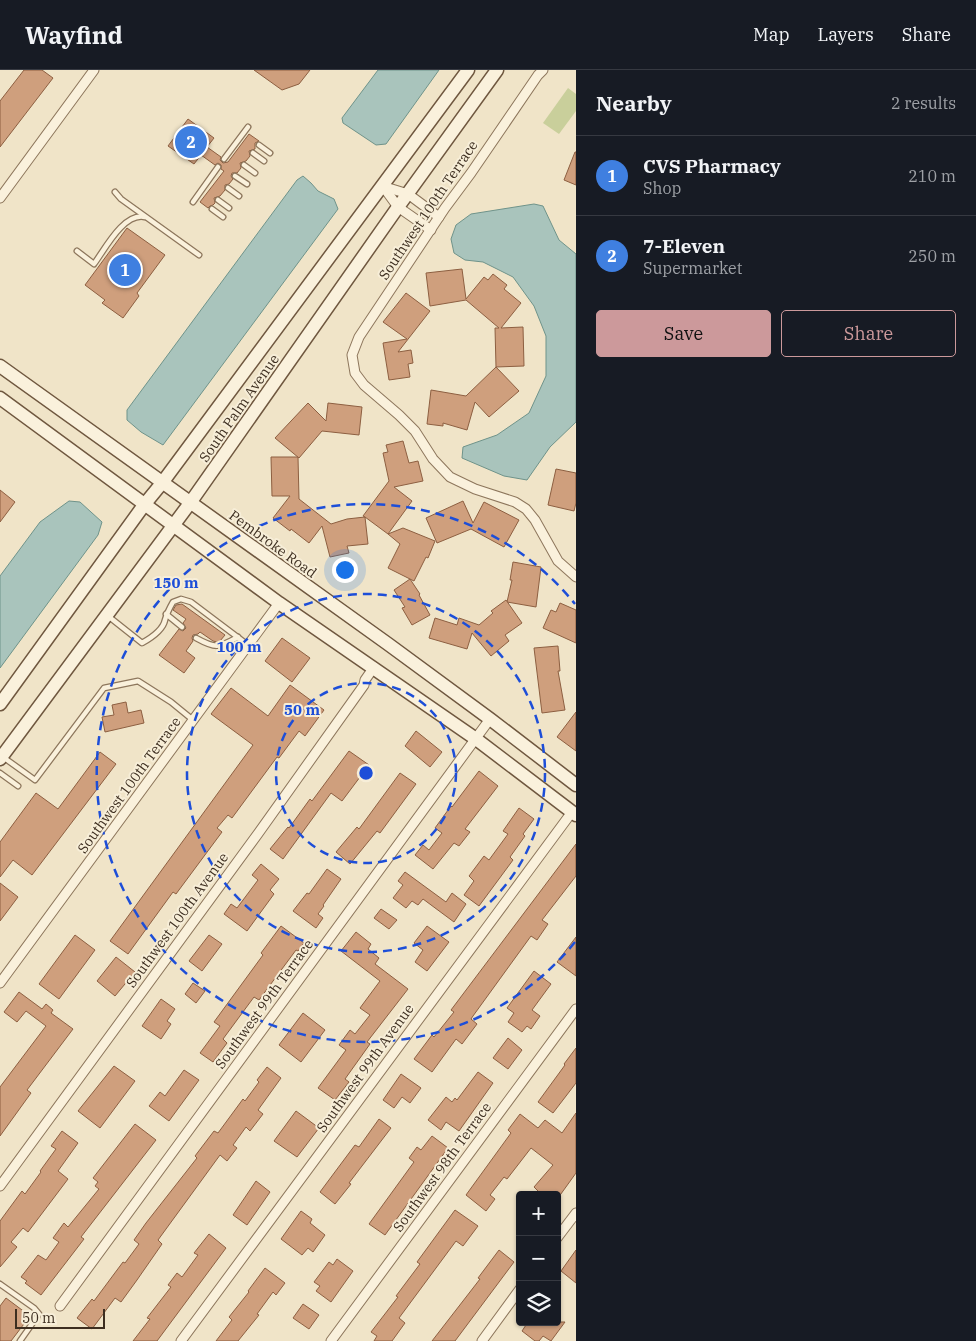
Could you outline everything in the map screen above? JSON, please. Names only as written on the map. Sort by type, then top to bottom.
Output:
[{"type":"main road","name":"South Palm Avenue","points":[[0,704],[144,505],[468,70]]},
{"type":"main road","name":"South Palm Avenue","points":[[1,758],[190,503],[398,207],[497,70]]},
{"type":"main road","name":"Pembroke Road","points":[[0,366],[388,644],[576,785]]},
{"type":"main road","points":[[0,398],[279,603],[476,739],[574,814]]},
{"type":"street","points":[[0,198],[94,70]]},
{"type":"street","name":"Southwest 100th Terrace","points":[[543,70],[439,217],[359,337],[352,355],[355,373],[364,385],[415,431],[433,459],[450,477],[475,489],[516,502],[535,520],[558,561],[576,577]]},
{"type":"street","points":[[382,186],[408,194],[439,217]]},
{"type":"street","points":[[382,186],[398,207],[431,230]]},
{"type":"street","name":"Southwest 100th Terrace","points":[[0,983],[279,603]]},
{"type":"street","name":"Southwest 100th Avenue","points":[[0,1186],[257,835],[364,685],[365,680],[374,667]]},
{"type":"street","name":"Southwest 99th Terrace","points":[[60,1306],[490,719]]},
{"type":"street","name":"Southwest 99th Avenue","points":[[181,1341],[574,814]]},
{"type":"street","name":"Southwest 98th Terrace","points":[[331,1341],[576,1009]]},
{"type":"street","points":[[559,1236],[576,1213]]},
{"type":"street","points":[[482,1341],[516,1295]]},
{"type":"lane","points":[[224,159],[248,127]]},
{"type":"lane","points":[[243,133],[248,137]]},
{"type":"lane","points":[[237,141],[242,145]]},
{"type":"lane","points":[[259,145],[270,153]]},
{"type":"lane","points":[[253,153],[264,161]]},
{"type":"lane","points":[[228,154],[233,157]]},
{"type":"lane","points":[[244,165],[255,173]]},
{"type":"lane","points":[[193,202],[218,167]]},
{"type":"lane","points":[[212,176],[218,180]]},
{"type":"lane","points":[[235,176],[247,184]]},
{"type":"lane","points":[[202,188],[208,192]]},
{"type":"lane","points":[[228,188],[238,196]]},
{"type":"lane","points":[[115,192],[121,199],[199,255]]},
{"type":"lane","points":[[197,196],[202,200]]},
{"type":"lane","points":[[218,200],[229,208]]},
{"type":"lane","points":[[212,209],[223,217]]},
{"type":"lane","points":[[76,252],[94,264],[126,222],[133,217],[141,216],[148,218]]},
{"type":"lane","points":[[106,616],[142,643],[153,637],[165,622],[166,614],[173,602],[181,599],[194,604],[203,614],[218,622],[248,645]]},
{"type":"lane","points":[[190,609],[194,604]]},
{"type":"lane","points":[[166,614],[180,626],[183,619]]},
{"type":"lane","points":[[214,627],[218,622]]},
{"type":"lane","points":[[203,642],[207,636]]},
{"type":"lane","points":[[196,638],[212,647],[224,645],[238,637]]},
{"type":"lane","points":[[1,758],[35,780],[104,688],[138,680],[171,702],[193,720]]},
{"type":"lane","points":[[0,773],[18,786]]},
{"type":"lane","points":[[0,1284],[34,1308],[39,1314],[20,1341]]},
{"type":"green space","points":[[568,88],[576,94],[576,111],[559,134],[543,123]]},
{"type":"water","points":[[378,70],[439,70],[386,144],[376,145],[343,123],[342,118]]},
{"type":"water","points":[[303,176],[318,191],[334,199],[338,209],[163,445],[141,432],[127,420],[127,410],[297,180]]},
{"type":"water","points":[[534,204],[543,206],[559,240],[576,254],[576,422],[550,447],[527,480],[504,476],[462,458],[463,447],[497,435],[529,413],[546,376],[546,336],[534,306],[513,277],[483,262],[465,260],[454,253],[451,239],[456,225],[471,214]]},
{"type":"water","points":[[69,501],[80,502],[102,522],[98,535],[0,668],[0,576],[40,522]]},
{"type":"building","points":[[24,70],[42,70],[53,78],[0,147],[0,101]]},
{"type":"building","points":[[254,70],[310,70],[299,84],[282,90]]},
{"type":"building","points":[[188,119],[214,138],[207,147],[221,157],[220,160],[223,163],[228,162],[249,134],[259,141],[255,143],[255,149],[249,151],[250,156],[246,161],[240,163],[241,168],[237,173],[232,173],[233,179],[229,184],[225,185],[225,190],[220,196],[214,198],[215,203],[208,208],[200,202],[224,171],[221,169],[221,165],[218,163],[215,165],[201,155],[194,164],[168,146]]},
{"type":"building","points":[[576,152],[576,185],[564,180]]},
{"type":"building","points":[[127,228],[165,255],[137,293],[139,296],[123,318],[102,303],[105,300],[85,285]]},
{"type":"building","points":[[462,269],[466,299],[484,277],[488,280],[493,274],[507,285],[504,289],[521,303],[501,328],[523,327],[524,366],[496,367],[495,328],[499,328],[466,300],[430,306],[426,273]]},
{"type":"building","points":[[406,293],[430,311],[398,352],[411,350],[413,363],[408,364],[410,377],[389,380],[383,343],[407,339],[383,322]]},
{"type":"building","points":[[496,367],[519,391],[489,417],[475,402],[467,430],[443,423],[443,426],[427,424],[431,390],[466,396]]},
{"type":"building","points":[[308,403],[326,421],[328,403],[362,407],[359,435],[322,431],[299,458],[275,438]]},
{"type":"building","points":[[403,441],[409,463],[418,461],[423,481],[394,487],[412,501],[388,534],[363,516],[389,481],[383,453],[388,452],[386,445]]},
{"type":"building","points":[[271,457],[298,457],[299,499],[331,524],[347,519],[365,517],[368,544],[347,546],[349,553],[330,557],[322,526],[309,543],[273,518],[290,496],[272,496]]},
{"type":"building","points":[[556,469],[576,473],[576,503],[574,511],[548,505]]},
{"type":"building","points":[[0,490],[15,502],[0,522]]},
{"type":"building","points":[[463,501],[473,523],[484,502],[519,520],[504,547],[471,529],[437,543],[426,518]]},
{"type":"building","points":[[403,528],[435,541],[428,558],[426,557],[414,581],[388,568],[400,544],[388,534]]},
{"type":"building","points":[[513,562],[541,567],[536,607],[507,602],[512,580],[510,580]]},
{"type":"building","points":[[410,579],[430,615],[412,625],[402,608],[405,607],[394,590]]},
{"type":"building","points":[[506,600],[522,623],[505,635],[509,641],[491,656],[472,633],[467,649],[429,638],[435,618],[457,625],[459,618],[479,625],[493,613],[491,611]]},
{"type":"building","points":[[560,603],[576,610],[576,643],[543,628],[551,610],[556,612]]},
{"type":"building","points":[[182,604],[225,635],[217,642],[200,632],[193,635],[193,641],[186,651],[195,658],[184,673],[159,655],[179,629],[183,631],[186,628],[183,623],[186,619],[173,610],[176,605]]},
{"type":"building","points":[[282,638],[310,658],[292,682],[265,661]]},
{"type":"building","points":[[558,646],[560,671],[558,671],[565,710],[542,713],[534,648]]},
{"type":"building","points":[[290,685],[324,710],[305,736],[299,731],[279,758],[277,757],[232,818],[228,815],[217,828],[222,832],[176,894],[173,892],[128,954],[110,941],[253,745],[211,714],[231,688],[268,716]]},
{"type":"building","points":[[126,702],[128,713],[141,710],[144,723],[105,732],[102,717],[114,715],[112,705]]},
{"type":"building","points":[[576,712],[576,751],[557,737]]},
{"type":"building","points":[[416,731],[442,752],[430,767],[405,746]]},
{"type":"building","points":[[349,751],[369,765],[342,801],[331,793],[283,859],[270,849],[289,828],[310,799],[312,801]]},
{"type":"building","points":[[100,752],[116,764],[32,875],[13,860],[0,877],[0,842],[36,793],[58,809]]},
{"type":"building","points":[[479,771],[498,786],[465,829],[470,832],[459,846],[454,843],[433,869],[415,855],[423,845],[429,850],[442,833],[435,828]]},
{"type":"building","points":[[400,773],[416,784],[380,833],[377,831],[350,864],[336,852],[357,827],[359,829]]},
{"type":"building","points":[[519,808],[534,819],[510,857],[513,860],[479,906],[464,895],[474,881],[469,876],[484,856],[489,860],[508,834],[503,831]]},
{"type":"building","points":[[576,844],[576,876],[542,920],[548,924],[537,940],[531,936],[473,1016],[471,1019],[477,1024],[462,1044],[456,1039],[432,1072],[414,1059],[432,1035],[434,1037],[454,1012],[451,1010]]},
{"type":"building","points":[[261,864],[279,879],[270,890],[274,894],[247,931],[224,914],[231,904],[237,908],[258,880],[252,875]]},
{"type":"building","points":[[327,869],[341,879],[318,914],[323,918],[316,928],[293,911],[307,893],[309,894]]},
{"type":"building","points":[[405,872],[446,902],[452,893],[466,904],[454,922],[423,899],[418,905],[412,901],[406,908],[393,898],[403,885],[398,881]]},
{"type":"building","points":[[0,883],[18,897],[0,921]]},
{"type":"building","points":[[381,909],[397,920],[389,929],[374,918]]},
{"type":"building","points":[[281,926],[304,943],[298,951],[296,950],[259,1000],[254,997],[223,1039],[227,1043],[213,1062],[200,1053],[220,1026],[214,1022],[263,955],[261,953]]},
{"type":"building","points":[[427,926],[449,942],[427,971],[415,962],[423,950],[414,943]]},
{"type":"building","points":[[356,932],[371,944],[368,949],[379,958],[375,964],[408,989],[367,1042],[370,1044],[345,1079],[349,1082],[335,1100],[318,1088],[346,1050],[339,1045],[350,1030],[355,1034],[370,1015],[360,1008],[380,981],[341,951]]},
{"type":"building","points":[[75,935],[95,950],[59,999],[39,984]]},
{"type":"building","points":[[209,935],[222,944],[202,971],[189,961]]},
{"type":"building","points":[[576,937],[576,976],[557,962]]},
{"type":"building","points":[[116,957],[135,972],[115,996],[97,981]]},
{"type":"building","points":[[534,971],[551,984],[532,1010],[540,1016],[531,1029],[527,1026],[522,1032],[508,1022],[514,1013],[507,1008]]},
{"type":"building","points":[[193,983],[205,991],[196,1003],[185,994]]},
{"type":"building","points":[[19,992],[42,1009],[46,1004],[53,1010],[51,1013],[73,1029],[27,1090],[31,1093],[0,1136],[0,1087],[46,1026],[26,1011],[17,1022],[4,1012]]},
{"type":"building","points":[[161,999],[175,1009],[167,1021],[171,1024],[161,1039],[142,1026]]},
{"type":"building","points":[[303,1013],[325,1030],[301,1062],[279,1045]]},
{"type":"building","points":[[508,1038],[522,1050],[508,1069],[493,1058]]},
{"type":"building","points":[[576,1048],[576,1083],[553,1113],[538,1102]]},
{"type":"building","points":[[114,1066],[135,1081],[100,1128],[78,1111]]},
{"type":"building","points":[[267,1067],[281,1078],[258,1110],[263,1114],[250,1131],[246,1127],[233,1145],[237,1148],[227,1161],[220,1155],[158,1240],[162,1244],[121,1302],[115,1298],[92,1329],[77,1318],[92,1299],[94,1301],[123,1262],[125,1263],[139,1244],[134,1240],[146,1223],[197,1158],[195,1156],[214,1131],[218,1133],[243,1099],[245,1101]]},
{"type":"building","points":[[184,1070],[199,1080],[169,1121],[149,1106],[160,1092],[165,1096]]},
{"type":"building","points":[[478,1072],[493,1083],[459,1131],[446,1122],[441,1130],[428,1120],[446,1097],[452,1102],[455,1098],[457,1100]]},
{"type":"building","points":[[401,1074],[421,1088],[410,1103],[402,1097],[394,1108],[383,1100]]},
{"type":"building","points":[[296,1111],[319,1128],[297,1157],[274,1141]]},
{"type":"building","points":[[576,1113],[576,1173],[561,1194],[561,1191],[538,1191],[534,1187],[553,1165],[531,1148],[507,1179],[504,1177],[490,1195],[495,1199],[486,1211],[466,1195],[511,1133],[508,1130],[520,1114],[538,1128],[545,1120],[562,1133]]},
{"type":"building","points":[[379,1119],[391,1128],[335,1204],[320,1192],[355,1145],[359,1147]]},
{"type":"building","points":[[135,1124],[156,1140],[81,1237],[84,1239],[41,1295],[25,1283],[27,1281],[21,1277],[38,1255],[46,1260],[59,1242],[53,1238],[64,1223],[68,1227],[99,1189],[95,1186],[98,1182],[93,1178]]},
{"type":"building","points":[[62,1131],[78,1143],[58,1171],[68,1179],[28,1232],[23,1228],[11,1242],[17,1247],[0,1267],[0,1221],[22,1191],[25,1194],[41,1172],[56,1149],[51,1146]]},
{"type":"building","points":[[432,1136],[448,1148],[385,1235],[369,1224],[414,1162],[409,1158],[417,1147],[421,1150]]},
{"type":"building","points":[[256,1181],[270,1192],[247,1225],[233,1215]]},
{"type":"building","points":[[455,1210],[478,1226],[463,1246],[456,1241],[399,1318],[405,1323],[392,1341],[374,1341],[377,1336],[371,1332],[398,1297],[396,1296],[420,1264],[417,1262]]},
{"type":"building","points":[[301,1211],[312,1219],[310,1223],[325,1235],[313,1252],[308,1248],[302,1255],[281,1239]]},
{"type":"building","points":[[209,1234],[226,1248],[157,1341],[133,1341],[150,1319],[147,1318],[171,1287],[168,1285],[177,1273],[182,1277],[198,1255],[194,1253]]},
{"type":"building","points":[[499,1250],[514,1262],[455,1341],[432,1341],[480,1279],[478,1278]]},
{"type":"building","points":[[576,1250],[576,1283],[561,1271]]},
{"type":"building","points":[[337,1259],[353,1271],[331,1302],[316,1291],[320,1286],[314,1282],[329,1262],[333,1265]]},
{"type":"building","points":[[265,1268],[285,1283],[276,1295],[273,1292],[257,1314],[259,1315],[238,1341],[216,1341],[232,1320],[229,1317]]},
{"type":"building","points":[[6,1298],[30,1316],[11,1341],[0,1341],[0,1306]]},
{"type":"building","points":[[303,1304],[319,1315],[309,1329],[293,1318]]},
{"type":"building","points":[[561,1322],[565,1322],[551,1341],[543,1336],[539,1341],[535,1341],[522,1331],[525,1326],[561,1326]]},
{"type":"place","name":"7-Eleven","points":[[191,142]]},
{"type":"place","name":"CVS Pharmacy","points":[[125,270]]}]
